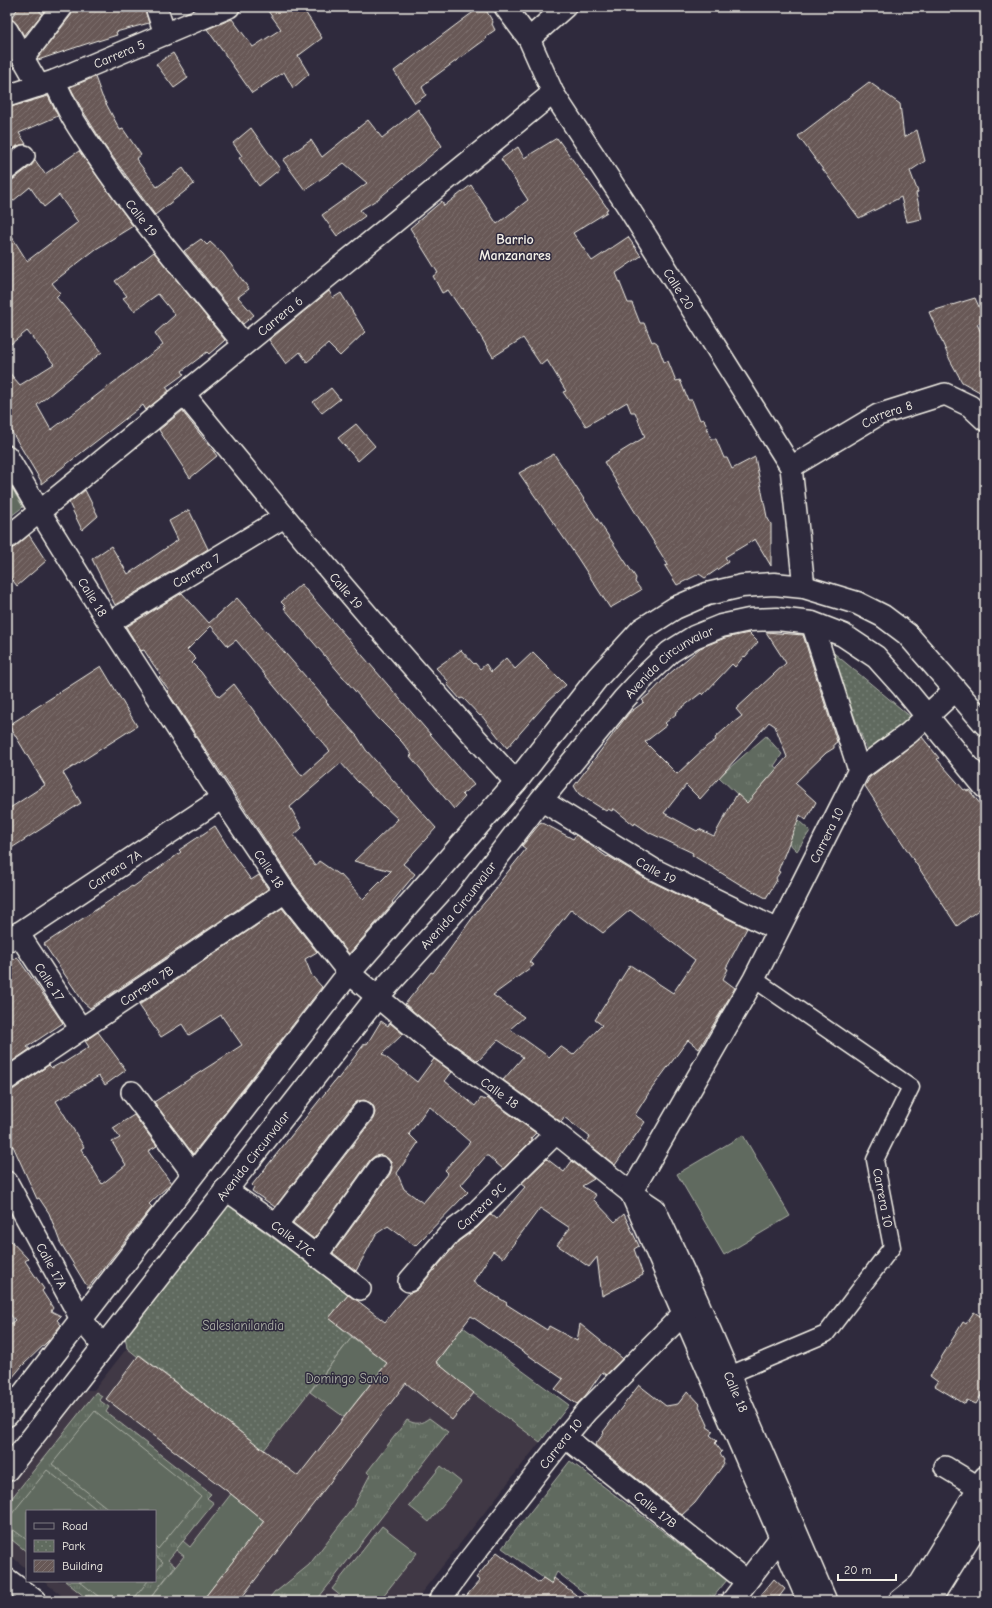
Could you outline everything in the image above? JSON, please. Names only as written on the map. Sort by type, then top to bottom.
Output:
[{"type":"main road","points":[[7,1415],[349,973],[516,782],[598,677],[642,629],[675,608],[707,594],[742,586],[774,584],[804,587],[858,603],[883,616],[907,634],[985,724]]},
{"type":"main road","name":"Avenida Circunvalar","points":[[7,1470],[225,1189],[377,997],[462,902],[541,800],[624,699],[670,652],[694,637],[720,626],[749,620],[777,619],[812,623],[843,636],[876,657],[903,686],[985,787]]},
{"type":"main road","points":[[927,716],[955,690]]},
{"type":"street","points":[[23,58],[62,7]]},
{"type":"street","points":[[156,7],[165,34]]},
{"type":"street","name":"Carrera 5","points":[[7,96],[47,83],[229,7]]},
{"type":"street","name":"Calle 20","points":[[506,7],[529,39],[553,93],[626,204],[791,468],[804,587]]},
{"type":"street","points":[[529,39],[564,7]]},
{"type":"street","name":"Calle 19","points":[[7,30],[23,58],[47,83],[152,233],[244,344]]},
{"type":"street","name":"Carrera 6","points":[[7,538],[388,225],[553,93]]},
{"type":"street","points":[[7,169],[24,156]]},
{"type":"street","name":"Calle 19","points":[[184,394],[284,517],[455,716],[516,782]]},
{"type":"street","name":"Carrera 8","points":[[791,468],[878,415],[945,394],[970,406],[985,420]]},
{"type":"street","name":"Calle 18","points":[[7,456],[109,623],[222,798],[285,892],[349,973],[436,1046],[556,1133],[631,1193],[690,1307],[729,1375],[826,1601]]},
{"type":"street","name":"Carrera 7","points":[[109,623],[284,517]]},
{"type":"street","points":[[812,623],[859,770]]},
{"type":"street","name":"Carrera 10","points":[[631,1193],[754,979],[859,770],[910,733],[927,716]]},
{"type":"street","name":"Carrera 7A","points":[[13,937],[222,798]]},
{"type":"street","name":"Calle 19","points":[[541,800],[653,869],[778,930]]},
{"type":"street","name":"Carrera 7B","points":[[7,1079],[285,892]]},
{"type":"street","name":"Calle 17","points":[[13,937],[81,1029]]},
{"type":"street","name":"Carrera 10","points":[[729,1375],[826,1334],[892,1247],[875,1160],[911,1087],[754,979]]},
{"type":"street","points":[[132,1092],[194,1174]]},
{"type":"street","points":[[276,1225],[363,1112]]},
{"type":"street","name":"Carrera 9C","points":[[409,1281],[451,1232],[470,1218],[556,1133]]},
{"type":"street","points":[[316,1256],[380,1167]]},
{"type":"street","name":"Calle 17C","points":[[225,1189],[276,1225],[360,1289]]},
{"type":"street","name":"Calle 17A","points":[[9,1191],[81,1318],[103,1346]]},
{"type":"street","name":"Calle 18","points":[[690,1307],[808,1601]]},
{"type":"street","name":"Carrera 10","points":[[439,1601],[462,1568],[587,1411],[690,1307]]},
{"type":"street","name":"Calle 17B","points":[[565,1437],[746,1581]]},
{"type":"street","points":[[899,1601],[920,1584],[983,1485],[945,1467]]},
{"type":"street","points":[[930,1601],[985,1514]]},
{"type":"street","points":[[732,1601],[746,1581],[782,1537]]},
{"type":"street","points":[[7,1579],[36,1601]]},
{"type":"shaded area","points":[[349,1294],[473,1393],[540,1442],[415,1601],[69,1601],[44,1582],[156,1582],[156,1510],[26,1510],[26,1568],[7,1553],[7,1491],[86,1390],[94,1390],[127,1348],[125,1336]]},
{"type":"green space","points":[[7,480],[23,507],[7,519]]},
{"type":"green space","points":[[829,649],[912,718],[868,753]]},
{"type":"green space","points":[[766,736],[782,754],[774,766],[783,773],[765,790],[810,831],[797,851],[719,777]]},
{"type":"green space","points":[[743,1135],[790,1216],[724,1255],[677,1174]]},
{"type":"green space","name":"Salesianilandia","points":[[228,1205],[349,1294],[329,1318],[352,1337],[264,1450],[140,1355],[138,1357],[127,1348],[125,1336]]},
{"type":"green space","points":[[463,1327],[569,1405],[540,1442],[473,1393],[436,1362]]},
{"type":"green space","name":"Domingo Savio","points":[[352,1337],[387,1363],[344,1417],[310,1392]]},
{"type":"green space","points":[[96,1392],[102,1396],[99,1400],[109,1407],[106,1412],[211,1494],[207,1498],[214,1503],[168,1560],[175,1566],[148,1601],[90,1601],[66,1582],[156,1582],[156,1510],[26,1510],[26,1551],[7,1536],[7,1504]]},
{"type":"green space","points":[[95,1411],[201,1496],[158,1549],[156,1547],[156,1510],[110,1510],[52,1464]]},
{"type":"green space","points":[[429,1418],[448,1432],[316,1601],[267,1601],[275,1591],[277,1591],[309,1565],[352,1509],[370,1475],[367,1472],[407,1420],[413,1423],[418,1423]]},
{"type":"green space","points":[[570,1461],[727,1580],[710,1601],[595,1601],[557,1572],[553,1580],[556,1582],[553,1585],[502,1548]]},
{"type":"green space","points":[[441,1466],[461,1482],[429,1522],[409,1506]]},
{"type":"green space","points":[[47,1470],[98,1510],[26,1510],[26,1539],[7,1525],[7,1520]]},
{"type":"green space","points":[[231,1494],[264,1521],[202,1601],[148,1601],[184,1556],[176,1550],[183,1541],[190,1547]]},
{"type":"green space","points":[[382,1526],[417,1553],[379,1601],[347,1601],[332,1589]]},
{"type":"green space","points":[[156,1556],[163,1562],[156,1571]]},
{"type":"green space","points":[[80,1582],[147,1582],[132,1601],[104,1601]]},
{"type":"building","points":[[19,7],[37,7],[42,14],[24,36],[17,24],[10,19]]},
{"type":"building","points":[[74,7],[144,7],[149,23],[116,32],[117,35],[38,60],[37,59],[72,14]]},
{"type":"building","points":[[265,7],[302,7],[322,38],[298,56],[309,74],[293,88],[284,72],[252,93],[207,29],[232,19],[253,47],[281,29]]},
{"type":"building","points":[[480,7],[484,7],[493,22],[492,24],[495,30],[485,37],[486,39],[427,82],[422,87],[426,95],[415,103],[394,71]]},
{"type":"building","points":[[173,53],[188,78],[174,88],[156,64]]},
{"type":"building","points":[[7,54],[15,68],[7,71]]},
{"type":"building","points":[[95,77],[102,96],[120,130],[123,129],[141,155],[136,159],[157,187],[183,168],[194,184],[155,215],[104,145],[70,87]]},
{"type":"building","points":[[869,82],[900,104],[904,137],[917,130],[925,161],[910,171],[918,192],[916,193],[922,219],[907,222],[901,197],[859,218],[798,136]]},
{"type":"building","points":[[48,96],[58,116],[19,133],[26,144],[17,146],[7,154],[7,108]]},
{"type":"building","points":[[418,109],[442,146],[378,199],[360,210],[365,216],[337,236],[322,215],[367,183],[344,163],[305,190],[283,160],[311,140],[322,157],[368,120],[382,138]]},
{"type":"building","points":[[251,128],[280,169],[259,186],[239,158],[242,156],[233,143]]},
{"type":"building","points":[[557,138],[608,209],[606,210],[607,212],[573,233],[592,261],[628,237],[641,256],[616,273],[628,303],[632,303],[640,323],[644,323],[652,342],[654,341],[657,343],[664,362],[668,361],[676,381],[680,380],[688,400],[692,400],[700,420],[704,419],[711,439],[716,439],[724,458],[727,458],[732,469],[755,457],[767,517],[771,524],[771,566],[755,539],[725,557],[728,562],[705,578],[699,574],[677,585],[665,566],[668,565],[604,462],[645,437],[635,412],[631,412],[627,402],[586,426],[563,392],[566,391],[547,360],[541,365],[523,338],[493,357],[462,308],[461,309],[448,290],[442,293],[433,276],[438,273],[410,228],[442,201],[444,206],[471,185],[497,224],[528,200],[501,159],[518,147],[524,158]]},
{"type":"building","points":[[79,151],[133,226],[96,249],[52,283],[60,293],[56,297],[102,352],[37,405],[51,430],[163,345],[155,333],[175,315],[158,294],[134,311],[123,298],[127,296],[115,281],[154,252],[225,340],[209,354],[207,352],[182,371],[184,374],[166,387],[169,391],[146,410],[143,405],[41,484],[41,481],[7,424],[7,370],[20,385],[54,364],[27,331],[7,347],[7,229],[27,261],[78,222],[59,195],[44,207],[30,187],[7,206],[7,181],[14,179],[31,166],[35,160],[45,174]]},
{"type":"building","points":[[201,239],[207,245],[210,242],[223,254],[249,289],[238,297],[254,315],[243,324],[184,251]]},
{"type":"building","points":[[329,291],[333,298],[341,293],[365,332],[340,356],[328,344],[307,362],[300,352],[286,364],[269,340]]},
{"type":"building","points":[[975,298],[985,320],[977,324],[985,341],[985,395],[962,382],[950,360],[929,312]]},
{"type":"building","points":[[331,388],[340,399],[322,413],[313,402]]},
{"type":"building","points":[[182,411],[217,456],[190,478],[159,430]]},
{"type":"building","points":[[356,424],[375,446],[358,461],[338,438]]},
{"type":"building","points":[[554,454],[636,578],[635,582],[641,590],[610,608],[519,473]]},
{"type":"building","points":[[85,490],[98,516],[82,530],[69,503]]},
{"type":"building","points":[[189,510],[208,549],[115,605],[92,559],[111,546],[128,574],[178,540],[169,521]]},
{"type":"building","points":[[29,535],[46,561],[17,586],[7,573],[7,550],[15,547]]},
{"type":"building","points":[[301,584],[474,785],[462,794],[465,797],[454,809],[410,756],[412,755],[402,742],[378,718],[284,608],[286,607],[281,602]]},
{"type":"building","points":[[182,593],[209,623],[237,598],[357,736],[366,750],[436,828],[403,864],[415,874],[392,902],[393,903],[349,954],[295,885],[167,691],[169,690],[159,677],[161,675],[144,650],[141,651],[126,627]],"holes":[[[211,626],[228,646],[236,640],[330,751],[302,776],[234,684],[219,697],[201,672],[192,663],[196,659],[187,650]],[[341,763],[357,781],[398,819],[354,861],[391,871],[363,899],[340,874],[339,875],[319,861],[315,866],[294,835],[302,828],[290,807]]]},
{"type":"building","points":[[766,632],[803,635],[837,742],[834,744],[834,748],[826,753],[795,783],[816,802],[806,820],[800,815],[778,871],[780,872],[776,878],[777,880],[766,898],[741,885],[692,855],[693,853],[650,833],[635,823],[634,825],[613,808],[612,811],[608,809],[606,811],[579,794],[574,786],[629,713],[644,702],[642,700],[668,675],[700,648],[725,638],[749,633],[758,642],[735,667],[732,664],[703,695],[701,693],[675,713],[676,714],[665,723],[667,725],[645,742],[677,774],[707,746],[716,740],[715,738],[725,729],[742,716],[736,709],[786,663]],"holes":[[[769,722],[775,726],[787,757],[747,803],[737,794],[714,836],[699,829],[697,831],[664,813],[686,785],[700,799]]]},
{"type":"building","points":[[461,650],[480,669],[486,664],[491,672],[506,658],[515,669],[533,652],[566,685],[549,700],[507,748],[481,715],[480,716],[464,699],[460,699],[447,684],[449,682],[436,668]]},
{"type":"building","points":[[101,666],[137,726],[63,773],[81,803],[7,851],[7,810],[45,785],[9,725]]},
{"type":"building","points":[[922,737],[939,758],[937,759],[964,790],[969,790],[985,810],[985,905],[957,926],[865,786],[870,777]]},
{"type":"building","points":[[541,822],[573,839],[576,835],[607,857],[608,856],[648,880],[747,928],[726,968],[728,969],[723,979],[735,988],[699,1049],[688,1040],[650,1091],[635,1115],[645,1122],[615,1165],[586,1142],[590,1137],[564,1117],[561,1122],[503,1080],[523,1057],[498,1040],[478,1061],[443,1037],[405,1004],[431,972],[433,973],[478,910],[497,888],[495,888],[526,849],[522,846]],"holes":[[[571,909],[603,933],[630,910],[695,960],[673,993],[630,965],[595,1020],[602,1025],[573,1055],[560,1046],[549,1057],[510,1029],[524,1017],[493,995],[534,965],[529,962]]]},
{"type":"building","points":[[215,826],[251,880],[259,875],[268,889],[90,1008],[84,1003],[44,944],[132,886],[133,887],[181,852],[179,850]]},
{"type":"building","points":[[282,908],[317,952],[305,959],[312,976],[322,987],[193,1154],[154,1102],[242,1045],[221,1015],[189,1035],[182,1024],[161,1037],[139,1005]]},
{"type":"building","points":[[17,957],[63,1023],[27,1047],[30,1049],[7,1065],[7,964]]},
{"type":"building","points":[[381,1021],[388,1026],[390,1023],[403,1034],[382,1054],[417,1082],[434,1059],[452,1072],[445,1081],[475,1106],[481,1098],[485,1100],[487,1098],[536,1133],[531,1138],[532,1140],[503,1169],[488,1156],[486,1156],[461,1185],[468,1192],[415,1246],[388,1226],[376,1234],[356,1271],[333,1253],[390,1174],[392,1168],[391,1162],[387,1158],[381,1155],[375,1156],[370,1160],[314,1239],[293,1223],[373,1119],[375,1113],[374,1107],[371,1103],[364,1100],[358,1101],[353,1105],[275,1207],[252,1191],[254,1187],[252,1185],[337,1078],[338,1079],[365,1043],[367,1044]],"holes":[[[429,1106],[470,1142],[445,1170],[448,1173],[423,1203],[404,1189],[397,1173],[418,1143],[409,1134]]]},
{"type":"building","points":[[98,1032],[126,1070],[105,1085],[99,1076],[56,1101],[84,1147],[81,1149],[102,1184],[126,1165],[112,1142],[120,1138],[113,1128],[134,1115],[157,1146],[148,1151],[171,1183],[149,1204],[152,1207],[88,1288],[60,1242],[49,1213],[39,1198],[37,1199],[13,1146],[7,1148],[7,1091],[14,1089],[49,1065],[52,1068],[61,1063],[62,1064],[89,1047],[85,1041]]},
{"type":"building","points":[[547,1159],[564,1172],[572,1161],[594,1179],[582,1186],[596,1195],[593,1199],[615,1222],[624,1214],[639,1246],[634,1249],[643,1275],[602,1296],[597,1257],[589,1267],[557,1245],[570,1228],[540,1208],[503,1258],[493,1251],[473,1282],[547,1330],[549,1326],[577,1341],[580,1324],[622,1358],[621,1360],[606,1375],[602,1372],[586,1395],[577,1404],[555,1389],[563,1379],[471,1316],[436,1362],[474,1393],[452,1420],[406,1383],[239,1601],[202,1601],[264,1521],[231,1494],[106,1399],[139,1355],[298,1476],[387,1363],[329,1318],[348,1295],[385,1322],[409,1293],[418,1289],[459,1241],[477,1228],[491,1214],[497,1219],[525,1187],[521,1184]]},
{"type":"building","points":[[7,1237],[28,1259],[25,1261],[44,1289],[42,1291],[53,1308],[51,1311],[61,1316],[57,1320],[61,1325],[48,1341],[22,1366],[7,1384],[7,1327],[15,1320],[7,1311]]},
{"type":"building","points":[[974,1312],[985,1319],[985,1389],[976,1404],[967,1400],[965,1404],[935,1386],[938,1382],[930,1376],[963,1322],[966,1324]]},
{"type":"building","points":[[639,1385],[666,1406],[678,1404],[688,1391],[700,1404],[699,1406],[708,1425],[707,1427],[713,1431],[710,1435],[717,1441],[715,1443],[722,1452],[720,1454],[724,1460],[724,1464],[695,1503],[682,1515],[595,1445],[604,1433],[603,1432]]},
{"type":"building","points":[[497,1552],[539,1583],[543,1578],[552,1584],[554,1578],[584,1601],[462,1601],[480,1580],[476,1578]]},
{"type":"building","points":[[774,1579],[785,1589],[776,1601],[756,1601]]},
{"type":"district","name":"Barrio Manzanares","points":[[515,248]]}]
